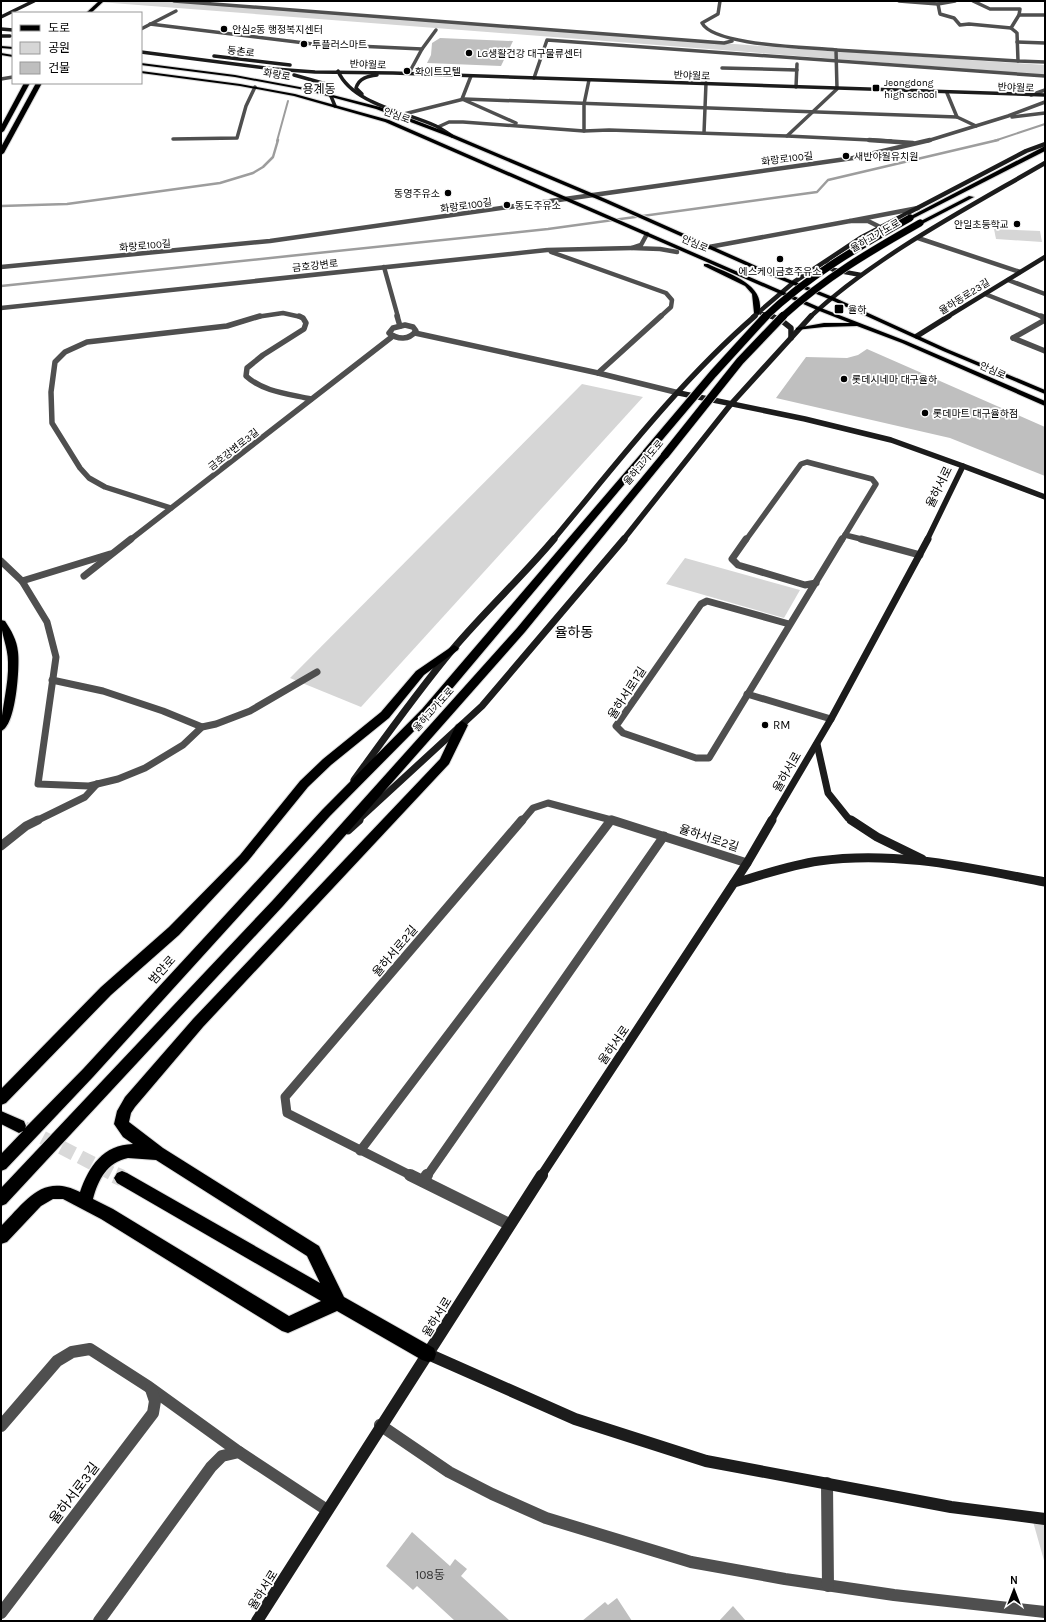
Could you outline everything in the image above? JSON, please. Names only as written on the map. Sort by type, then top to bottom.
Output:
[{"type":"highway","points":[[83,10],[93,1]]},
{"type":"highway","points":[[89,12],[102,1]]},
{"type":"highway","points":[[1,130],[27,84]]},
{"type":"highway","points":[[1,153],[38,84]]},
{"type":"highway","name":"율하고가도로","points":[[344,794],[426,712],[724,361],[784,300],[828,265],[910,218],[1021,162],[1045,148]]},
{"type":"highway","name":"율하고가도로","points":[[320,857],[375,792],[521,630],[665,455],[739,362],[772,326],[826,279],[861,257],[920,223],[1045,158]]},
{"type":"highway","points":[[1,623],[11,641],[14,660],[8,710],[1,727]]},
{"type":"highway","points":[[1,1098],[106,991],[174,931],[244,858],[304,784],[327,762],[386,715],[420,673],[454,648]]},
{"type":"highway","points":[[338,1302],[313,1251],[158,1153],[128,1132],[121,1124],[124,1111],[198,1023],[445,761],[462,725]]},
{"type":"highway","name":"범안로","points":[[1,1164],[88,1073],[344,794]]},
{"type":"highway","points":[[1,1199],[320,857]]},
{"type":"highway","points":[[1,1116],[19,1126]]},
{"type":"highway","points":[[85,1202],[93,1176],[108,1157],[128,1151],[158,1153]]},
{"type":"highway","points":[[122,1178],[428,1354]]},
{"type":"highway","points":[[1,1237],[36,1201],[51,1192],[64,1192],[85,1202],[288,1325],[338,1302]]},
{"type":"main road","points":[[1,17],[33,1]]},
{"type":"main road","points":[[1,30],[12,30]]},
{"type":"main road","points":[[1,35],[11,36]]},
{"type":"main road","points":[[1,47],[12,48]]},
{"type":"main road","name":"동촌로","points":[[142,47],[338,71]]},
{"type":"main road","points":[[142,52],[274,69],[315,72],[338,71],[338,77],[354,92],[438,127],[452,136]]},
{"type":"main road","points":[[1,54],[12,56]]},
{"type":"main road","name":"화랑로","points":[[142,64],[235,76],[306,88],[378,108],[452,136]]},
{"type":"main road","points":[[274,69],[315,79],[326,84],[335,106]]},
{"type":"main road","name":"반야월로","points":[[338,71],[1045,96]]},
{"type":"main road","name":"화랑로","points":[[142,72],[254,87],[302,96],[335,106]]},
{"type":"main road","points":[[366,98],[356,88],[360,80],[376,75],[393,73]]},
{"type":"main road","name":"안심로","points":[[335,106],[403,127],[819,309],[874,330],[1045,404]]},
{"type":"main road","name":"안심로","points":[[452,136],[794,282],[917,336],[945,350],[1045,392]]},
{"type":"main road","points":[[344,794],[418,692],[454,648],[534,563],[656,416],[732,336],[794,282],[862,237],[1026,151],[1045,144]]},
{"type":"main road","points":[[320,857],[482,706],[616,551],[701,440],[731,404],[798,329],[831,298],[861,275],[918,238],[1045,163]]},
{"type":"main road","points":[[659,239],[677,252],[747,285],[755,294],[757,313]]},
{"type":"main road","name":"율하동로23길","points":[[917,336],[1045,257]]},
{"type":"main road","points":[[826,261],[830,268],[834,270],[861,275]]},
{"type":"main road","points":[[757,313],[776,317],[787,323],[791,328],[791,338]]},
{"type":"main road","points":[[798,329],[824,324],[846,324],[874,330]]},
{"type":"main road","name":"율하서로","points":[[678,393],[891,440],[1045,497]]},
{"type":"main road","name":"율하서로","points":[[257,1621],[380,1425],[428,1354],[509,1224],[747,863],[817,744],[920,556],[963,466]]},
{"type":"main road","points":[[817,744],[828,793],[848,818],[877,837],[926,861]]},
{"type":"main road","points":[[734,884],[781,869],[820,861],[871,859],[926,861],[1045,882]]},
{"type":"main road","points":[[428,1354],[575,1419],[706,1460],[951,1507],[1045,1519]]},
{"type":"street","points":[[174,1],[724,43],[732,40]]},
{"type":"street","points":[[720,1],[718,14],[702,23],[704,28],[732,40],[836,50],[1045,62]]},
{"type":"street","points":[[899,1],[938,4],[955,1]]},
{"type":"street","points":[[973,1],[990,9],[1020,9],[1019,16],[1011,28]]},
{"type":"street","points":[[938,4],[942,12],[940,14],[954,18],[960,25],[969,24],[1011,28],[1017,33],[1018,61]]},
{"type":"street","points":[[142,28],[176,11]]},
{"type":"street","points":[[1019,16],[1045,15]]},
{"type":"street","points":[[150,24],[314,44],[422,49]]},
{"type":"street","points":[[409,73],[422,49],[436,30]]},
{"type":"street","points":[[534,78],[547,40],[1045,76]]},
{"type":"street","points":[[1017,42],[1045,43]]},
{"type":"street","points":[[787,136],[837,89],[835,61],[836,50]]},
{"type":"street","points":[[796,87],[797,58]]},
{"type":"street","points":[[722,68],[796,70]]},
{"type":"street","points":[[464,100],[462,99],[471,76]]},
{"type":"street","points":[[1,79],[12,77]]},
{"type":"street","points":[[584,132],[584,104],[589,80]]},
{"type":"street","points":[[704,133],[706,84]]},
{"type":"street","points":[[173,139],[237,138],[246,106],[254,87]]},
{"type":"street","points":[[1031,95],[1045,90]]},
{"type":"street","points":[[948,93],[957,117]]},
{"type":"street","points":[[464,100],[522,126]]},
{"type":"street","points":[[404,114],[464,100],[957,117],[976,126]]},
{"type":"street","name":"화랑로100길","points":[[1,267],[263,242],[567,200],[780,167],[853,158],[916,144],[1008,116],[1045,102]]},
{"type":"street","points":[[1008,116],[1022,117],[1045,113]]},
{"type":"street","points":[[438,127],[445,123],[454,122],[522,126],[584,132],[609,130],[704,133],[899,141],[916,144]]},
{"type":"street","points":[[709,247],[918,208]]},
{"type":"street","points":[[850,221],[868,221],[880,227]]},
{"type":"street","points":[[632,248],[641,245],[647,234]]},
{"type":"street","name":"율하동로23길","points":[[918,238],[1020,272]]},
{"type":"street","name":"금호강변로","points":[[1,308],[384,266],[547,250],[632,248],[660,249],[677,252]]},
{"type":"street","points":[[547,250],[666,294],[672,300],[671,307],[598,374]]},
{"type":"street","points":[[384,266],[400,326]]},
{"type":"street","points":[[1008,280],[1045,294]]},
{"type":"street","points":[[985,294],[1045,319]]},
{"type":"street","points":[[171,508],[102,486],[82,472],[52,421],[51,371],[54,363],[61,354],[73,347],[87,342],[227,326],[240,323],[262,314],[285,312],[303,318],[306,323],[304,329],[262,356],[247,368],[246,376],[250,381],[258,385],[311,398]]},
{"type":"street","points":[[1045,319],[1014,338],[1045,351]]},
{"type":"street","points":[[415,333],[416,331],[413,327],[400,326],[390,329],[389,333],[393,336],[405,338],[415,333],[678,393]]},
{"type":"street","name":"금호강변로3길","points":[[84,576],[311,398],[393,336]]},
{"type":"street","name":"율하서로1길","points":[[789,624],[707,602],[700,604],[616,726],[623,733],[696,758],[709,758],[789,624],[816,582],[876,484],[872,479],[807,462],[800,464],[732,559],[738,565],[805,585],[816,582]]},
{"type":"street","points":[[845,535],[920,556]]},
{"type":"street","points":[[22,581],[115,552]]},
{"type":"street","points":[[1,561],[22,581],[47,622],[56,657],[38,784],[89,786],[118,779],[145,768],[183,745],[202,727],[216,724],[250,711],[317,672]]},
{"type":"street","points":[[52,680],[103,691],[163,710],[202,727]]},
{"type":"street","points":[[747,694],[831,719]]},
{"type":"street","points":[[1,846],[26,826],[85,797],[97,784]]},
{"type":"street","name":"율하서로2길","points":[[509,1224],[360,1151],[288,1113],[286,1097],[532,808],[548,803],[611,820],[747,863]]},
{"type":"street","points":[[360,1151],[611,820]]},
{"type":"street","name":"율하서로2길","points":[[423,1181],[664,836]]},
{"type":"street","points":[[1,1426],[57,1361],[68,1353],[80,1349],[90,1349],[149,1387],[239,1452],[327,1510]]},
{"type":"street","name":"율하서로3길","points":[[1,1614],[153,1413],[156,1404],[155,1396],[149,1387]]},
{"type":"street","points":[[380,1425],[449,1472],[492,1494],[546,1518],[692,1562],[894,1596],[1045,1612]]},
{"type":"street","points":[[99,1621],[211,1467],[222,1456],[239,1452]]},
{"type":"street","points":[[827,1483],[828,1586]]},
{"type":"green space","points":[[86,1],[160,1],[761,46],[1045,65],[1045,75]]},
{"type":"green space","points":[[994,229],[1040,231],[1042,242],[996,239]]},
{"type":"green space","points":[[582,384],[643,397],[361,707],[290,678]]},
{"type":"green space","points":[[685,558],[800,590],[784,618],[666,584]]},
{"type":"green space","points":[[1032,1518],[1045,1519],[1045,1564]]},
{"type":"building","name":"LG생활건강 대구물류센터","points":[[440,38],[513,41],[501,66],[427,63],[431,55],[432,43]]},
{"type":"building","name":"롯데마트 대구율하점","points":[[867,349],[1045,427],[1045,476],[950,438],[776,398],[806,357],[847,358],[858,355]]},
{"type":"building","points":[[412,1532],[450,1566],[455,1559],[467,1569],[461,1576],[510,1621],[455,1621],[417,1586],[413,1590],[386,1566]]},
{"type":"building","points":[[617,1598],[632,1621],[582,1621],[605,1602],[608,1605]]},
{"type":"building","points":[[733,1606],[746,1621],[719,1621]]},
{"type":"waterway","points":[[277,141],[288,101]]},
{"type":"waterway","points":[[995,141],[1045,124]]},
{"type":"waterway","points":[[1,206],[67,204],[220,183],[253,173],[263,167],[273,157],[278,140]]},
{"type":"waterway","points":[[1,286],[548,229],[817,192],[828,180],[995,141]]},
{"type":"tunnel","points":[[24,1128],[115,1175]]},
{"type":"tunnel","points":[[115,1175],[122,1178]]},
{"type":"place","name":"안심2동 행정복지센터","points":[[224,29]]},
{"type":"place","name":"투플러스마트","points":[[304,44]]},
{"type":"place","name":"LG생활건강 대구물류센터","points":[[469,53]]},
{"type":"place","name":"화이트모텔","points":[[407,71]]},
{"type":"place","name":"Jeongdong high school","points":[[876,88]]},
{"type":"place","name":"새반야월유치원","points":[[846,156]]},
{"type":"place","name":"동영주유소","points":[[448,193]]},
{"type":"place","name":"동도주유소","points":[[507,205]]},
{"type":"place","name":"안일초등학교","points":[[1017,224]]},
{"type":"place","name":"에스케이금호주유소","points":[[780,259]]},
{"type":"place","name":"율하","points":[[839,309]]},
{"type":"place","name":"롯데시네마 대구율하","points":[[844,379]]},
{"type":"place","name":"롯데마트 대구율하점","points":[[925,413]]},
{"type":"place","name":"RM","points":[[765,725]]},
{"type":"district","name":"용계동","points":[[319,89]]},
{"type":"district","name":"율하동","points":[[574,632]]}]
